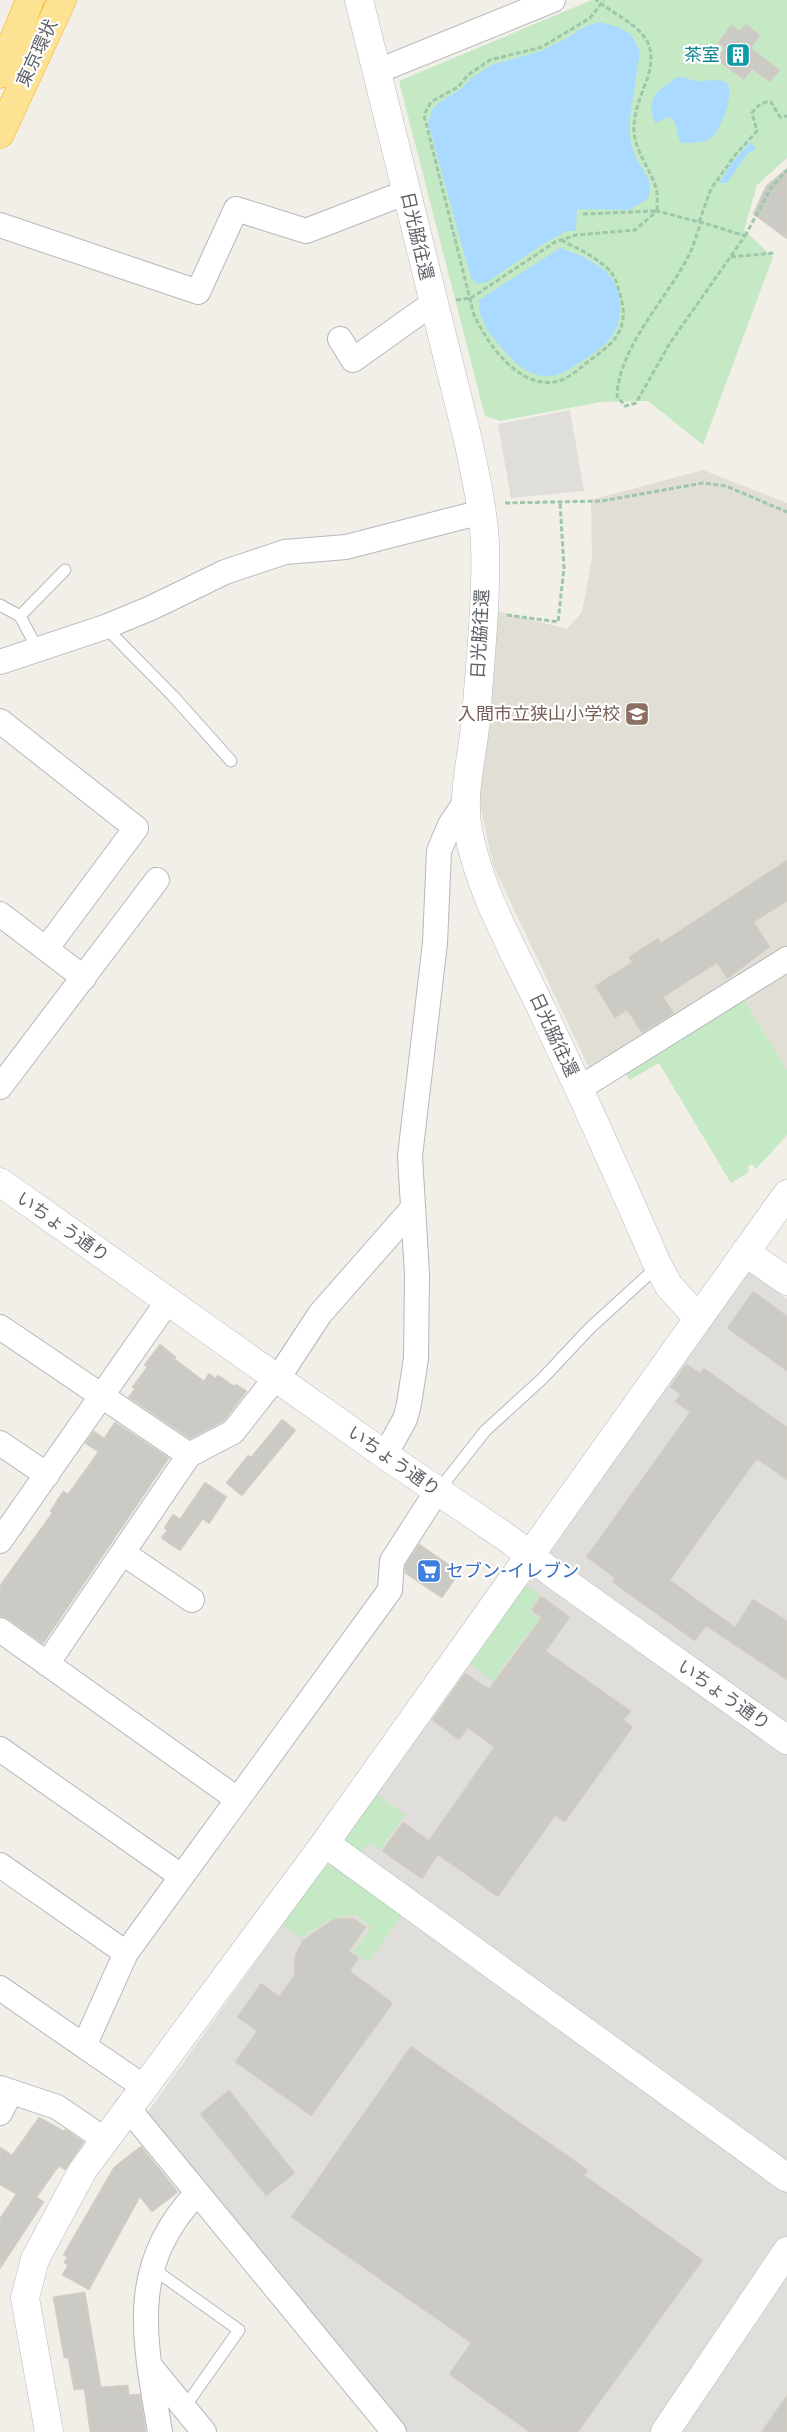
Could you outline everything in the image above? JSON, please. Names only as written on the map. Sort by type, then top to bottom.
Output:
[{"type":"highway","name":"東京環状","points":[[0,74],[30,0]]},
{"type":"highway","name":"東京環状","points":[[0,134],[62,0]]},
{"type":"street","name":"日光脇往還","points":[[359,0],[378,70],[433,303],[468,440],[481,508],[485,544],[482,612],[476,720],[466,801],[468,829],[473,850],[489,895],[580,1088],[658,1266],[670,1286],[697,1317]]},
{"type":"street","points":[[378,70],[553,0]]},
{"type":"street","points":[[0,225],[198,292],[236,209],[306,231],[407,192]]},
{"type":"street","points":[[340,339],[353,360],[433,303]]},
{"type":"street","points":[[0,662],[105,627],[151,608],[225,572],[285,552],[346,547],[481,508]]},
{"type":"street","points":[[0,721],[136,828],[46,949]]},
{"type":"street","points":[[385,1455],[404,1419],[416,1358],[417,1274],[410,1156],[435,943],[438,851],[450,825],[466,801]]},
{"type":"street","points":[[0,1088],[157,880]]},
{"type":"street","points":[[0,914],[84,978]]},
{"type":"street","points":[[580,1088],[787,959]]},
{"type":"street","name":"いちょう通り","points":[[0,1182],[787,1740]]},
{"type":"street","points":[[48,2432],[25,2298],[35,2259],[83,2170],[104,2139],[325,1843],[697,1317],[787,1194]]},
{"type":"street","points":[[47,1664],[189,1455],[233,1432],[266,1390],[278,1378],[320,1314],[413,1208]]},
{"type":"street","points":[[746,1252],[787,1281]]},
{"type":"street","points":[[0,1541],[168,1301]]},
{"type":"street","points":[[0,1327],[189,1455]]},
{"type":"street","points":[[0,1442],[47,1475]]},
{"type":"street","points":[[84,2046],[126,1953],[390,1590],[392,1562],[437,1491]]},
{"type":"street","points":[[122,1553],[192,1600]]},
{"type":"street","points":[[0,1630],[237,1799]]},
{"type":"street","points":[[0,1750],[181,1876]]},
{"type":"street","points":[[325,1843],[787,2178]]},
{"type":"street","points":[[0,1866],[126,1953]]},
{"type":"street","points":[[0,1988],[84,2046],[136,2097],[198,2192],[394,2432]]},
{"type":"street","points":[[0,2114],[5,2090],[57,2107],[104,2139]]},
{"type":"street","points":[[160,2432],[145,2343],[145,2302],[152,2268],[164,2239],[181,2210],[198,2192]]},
{"type":"street","points":[[666,2432],[787,2251]]},
{"type":"street","points":[[149,2365],[204,2432]]},
{"type":"lane","points":[[20,616],[65,570]]},
{"type":"lane","points":[[0,605],[20,616],[38,650]]},
{"type":"lane","points":[[105,627],[173,696],[231,761]]},
{"type":"lane","points":[[437,1491],[485,1431],[543,1378],[590,1328],[658,1266]]},
{"type":"lane","points":[[152,2268],[239,2330],[184,2408]]},
{"type":"path","points":[[433,303],[471,298],[561,240],[576,235],[635,230],[645,224],[657,211],[657,190],[641,158],[634,131],[636,107],[652,66],[650,46],[638,29],[596,0]]},
{"type":"path","points":[[561,240],[596,259],[613,274],[624,310],[622,328],[613,342],[563,380],[552,382],[536,380],[515,370],[496,350],[474,315],[424,115],[431,102],[458,86],[468,75],[490,60],[542,47],[590,18],[604,0]]},
{"type":"path","points":[[787,116],[780,117],[771,102],[756,108],[752,113],[757,132],[735,155],[711,188],[689,255],[628,357],[618,380],[617,396],[622,404],[634,405],[670,343],[730,258],[771,188],[787,170]]},
{"type":"path","points":[[583,214],[657,211],[744,236]]},
{"type":"path","points":[[730,258],[774,253]]},
{"type":"path","points":[[481,508],[602,501],[703,483],[726,486],[787,512]]},
{"type":"path","points":[[482,612],[558,622],[564,568],[560,502]]},
{"type":"shaded area","points":[[570,410],[584,491],[511,498],[498,424]]},
{"type":"shaded area","name":"入間市立狭山小学校","points":[[703,470],[787,503],[787,954],[592,1074],[493,865],[479,799],[498,611],[567,629],[582,612],[592,558],[591,500]]},
{"type":"shaded area","points":[[787,971],[787,1070],[744,1000]]},
{"type":"shaded area","points":[[745,1269],[787,1299],[787,2432],[403,2432],[145,2116],[556,1544]]},
{"type":"green space","points":[[592,0],[787,0],[787,158],[757,185],[744,230],[773,257],[703,445],[648,401],[601,402],[500,421],[485,416],[399,81]]},
{"type":"green space","points":[[744,1000],[787,1070],[787,1135],[756,1169],[752,1164],[748,1166],[749,1172],[731,1183],[659,1063],[630,1080],[625,1073]]},
{"type":"green space","points":[[524,1584],[540,1596],[529,1611],[547,1624],[536,1638],[528,1633],[498,1673],[527,1694],[521,1702],[466,1661]]},
{"type":"green space","points":[[375,1793],[405,1815],[380,1850],[369,1843],[358,1857],[346,1848],[343,1837]]},
{"type":"green space","points":[[332,1865],[402,1915],[368,1963],[353,1952],[372,1927],[355,1915],[327,1922],[302,1938],[280,1923],[320,1868]]},
{"type":"water","points":[[599,22],[615,26],[631,34],[640,51],[630,118],[630,139],[635,156],[649,180],[650,193],[647,199],[629,210],[577,209],[576,231],[567,231],[543,244],[487,282],[477,284],[471,278],[428,123],[432,110],[440,102],[461,89],[470,79],[491,65],[541,51],[584,27]]},
{"type":"water","points":[[677,77],[700,81],[720,81],[725,82],[728,86],[729,100],[724,117],[714,135],[706,140],[681,143],[675,123],[670,117],[655,123],[651,107],[652,101],[664,87]]},
{"type":"water","points":[[751,142],[756,149],[747,154],[727,183],[719,183],[732,162]]},
{"type":"water","points":[[560,248],[594,263],[611,278],[619,297],[619,318],[611,337],[604,345],[582,361],[555,375],[537,375],[525,370],[501,347],[482,320],[479,300]]},
{"type":"building","name":"茶室","points":[[746,24],[760,35],[751,48],[780,70],[770,82],[752,69],[744,80],[716,59],[725,48],[718,43],[731,25],[740,31]]},
{"type":"building","points":[[787,168],[787,239],[753,214],[766,186]]},
{"type":"building","points":[[787,860],[787,901],[754,922],[770,947],[727,979],[717,963],[663,997],[674,1013],[642,1033],[627,1010],[615,1018],[595,986],[632,962],[629,957],[658,938],[661,943]]},
{"type":"building","points":[[753,1291],[787,1316],[787,1371],[727,1328]]},
{"type":"building","points":[[160,1344],[176,1357],[175,1359],[204,1381],[209,1373],[215,1378],[218,1375],[234,1386],[236,1384],[247,1391],[224,1421],[190,1439],[128,1397],[135,1389],[132,1387],[147,1367],[144,1365]]},
{"type":"building","points":[[686,1364],[700,1373],[704,1368],[787,1427],[787,1480],[757,1459],[670,1580],[735,1627],[753,1599],[787,1621],[787,1680],[706,1626],[695,1641],[612,1582],[615,1578],[586,1557],[690,1412],[675,1402],[680,1394],[670,1387]]},
{"type":"building","points":[[282,1419],[296,1430],[242,1496],[226,1483],[248,1455],[251,1457]]},
{"type":"building","points":[[115,1422],[169,1458],[43,1644],[8,1619],[0,1616],[0,1585],[52,1513],[50,1511],[63,1491],[68,1494],[98,1452],[85,1443],[94,1431],[104,1438]]},
{"type":"building","points":[[205,1482],[227,1497],[209,1524],[203,1519],[180,1551],[161,1538],[167,1530],[164,1528],[173,1514],[180,1519]]},
{"type":"building","name":"セブン-イレブン","points":[[419,1544],[460,1572],[442,1598],[405,1573],[405,1565]]},
{"type":"building","points":[[541,1596],[570,1617],[546,1651],[631,1711],[624,1720],[633,1727],[565,1822],[555,1816],[498,1897],[438,1855],[422,1879],[382,1851],[403,1822],[429,1840],[494,1747],[468,1728],[459,1740],[432,1720],[465,1673],[489,1689],[541,1618],[531,1610]]},
{"type":"building","points":[[353,1918],[366,1927],[349,1951],[359,1958],[350,1971],[393,2003],[311,2116],[235,2062],[257,2031],[237,2017],[261,1983],[279,1996],[294,1976],[295,1955],[303,1940],[334,1919]]},
{"type":"building","points":[[411,2046],[588,2170],[584,2175],[703,2260],[578,2432],[529,2432],[449,2374],[471,2343],[291,2217]]},
{"type":"building","points":[[229,2090],[295,2173],[266,2196],[200,2114]]},
{"type":"building","points":[[39,2117],[64,2131],[65,2129],[84,2142],[65,2170],[59,2166],[37,2197],[44,2202],[0,2269],[0,2218],[16,2194],[0,2185],[0,2147],[12,2155]]},
{"type":"building","points":[[141,2146],[178,2192],[152,2212],[140,2197],[89,2290],[62,2275],[68,2265],[64,2263],[67,2257],[63,2255],[114,2167]]},
{"type":"building","points":[[85,2292],[101,2387],[128,2385],[129,2395],[140,2394],[146,2432],[90,2432],[84,2389],[74,2390],[68,2358],[64,2358],[53,2297]]},
{"type":"building","points":[[787,2395],[787,2432],[761,2432]]},
{"type":"place","name":"茶室","points":[[738,55]]},
{"type":"place","name":"入間市立狭山小学校","points":[[637,714]]},
{"type":"place","name":"セブン-イレブン","points":[[429,1571]]}]
